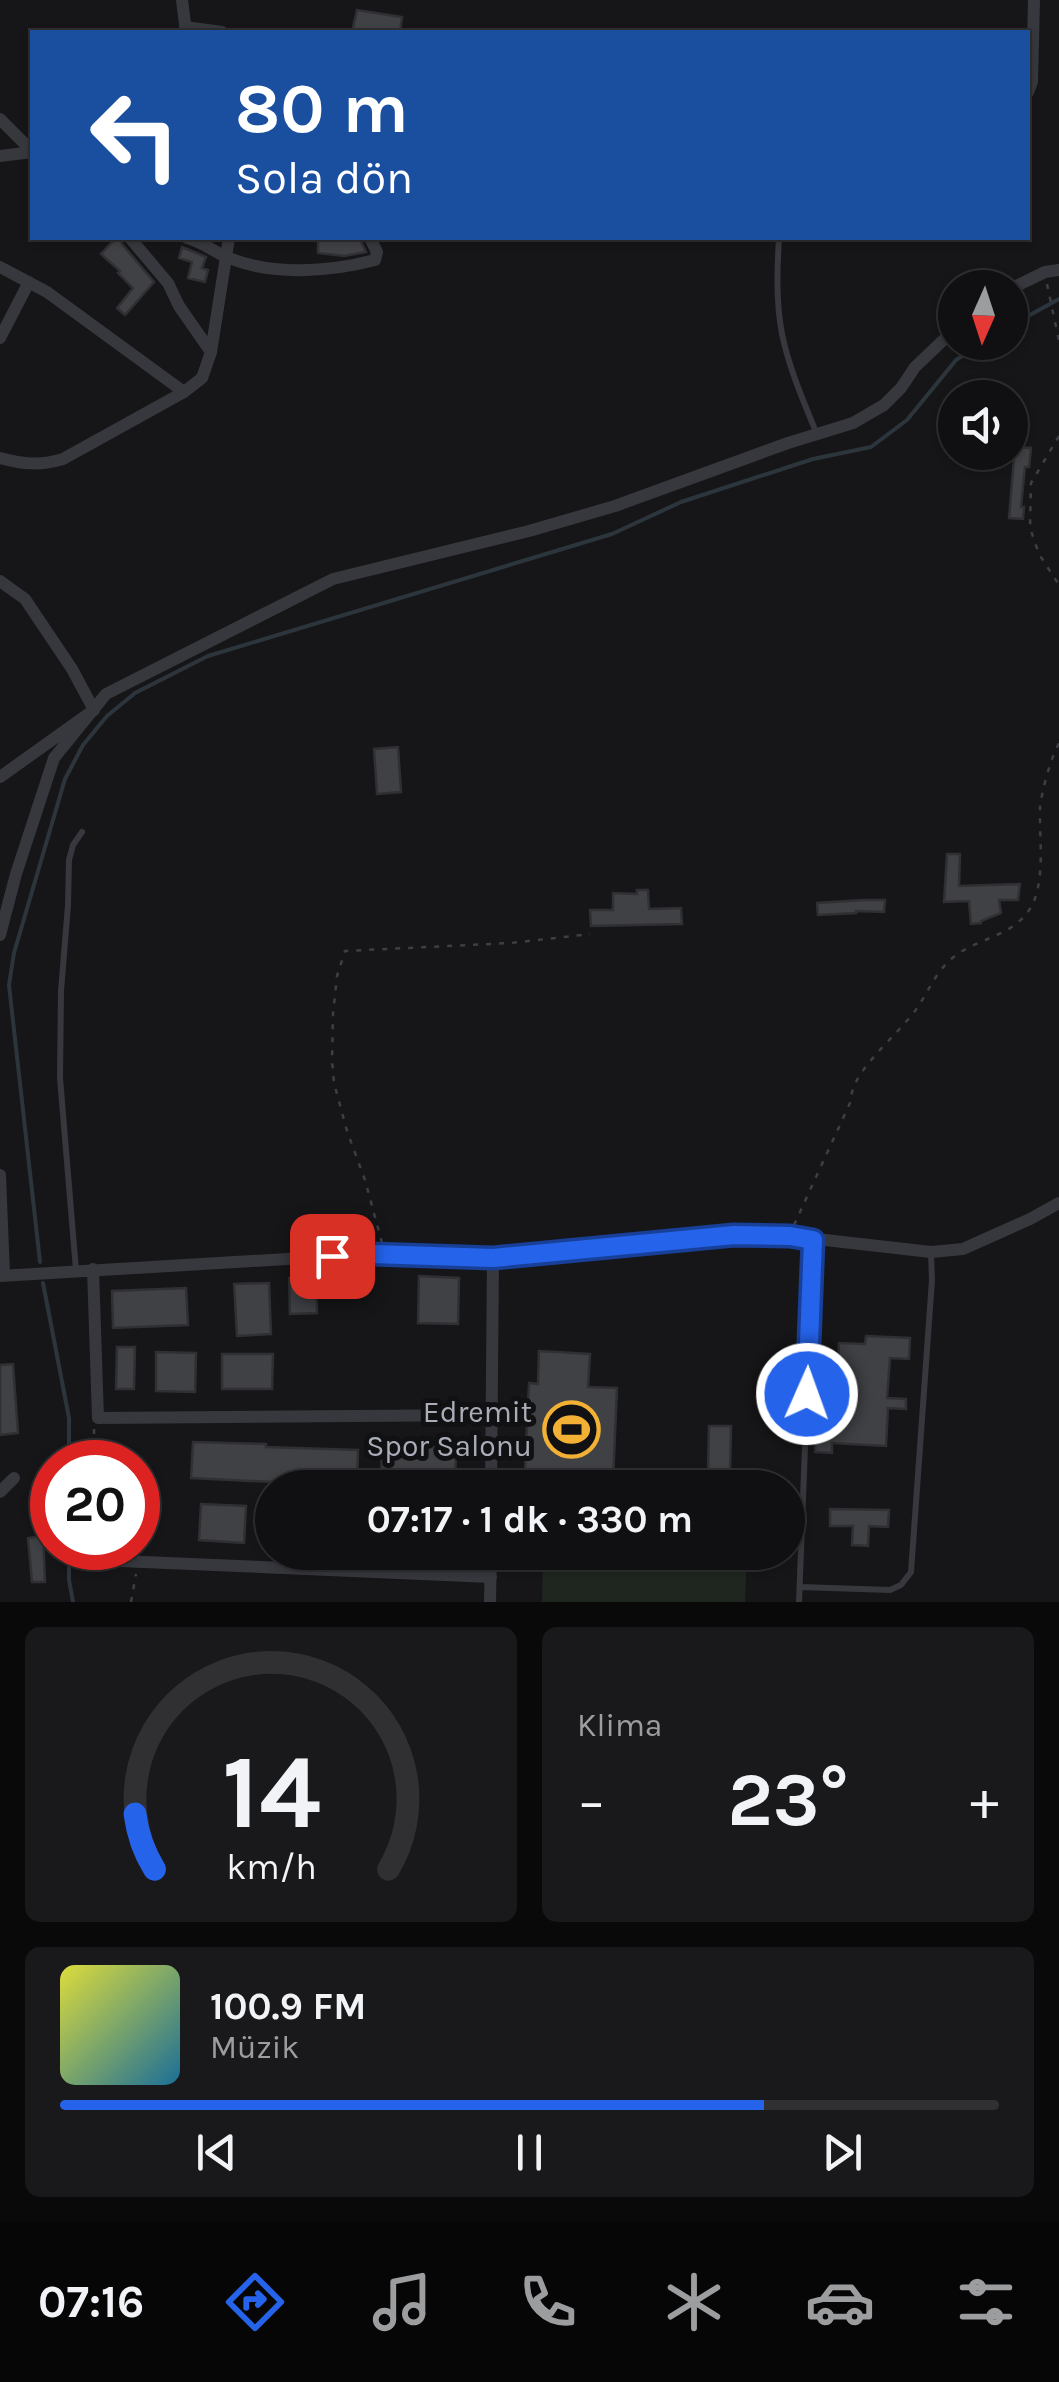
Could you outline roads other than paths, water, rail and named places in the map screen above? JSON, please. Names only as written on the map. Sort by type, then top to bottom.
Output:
[{"type":"street","points":[[182,0],[185,30]]},
{"type":"street","points":[[1030,87],[1034,0]]},
{"type":"street","points":[[0,119],[30,150]]},
{"type":"street","points":[[0,156],[30,152]]},
{"type":"street","points":[[132,240],[168,283],[211,352]]},
{"type":"street","points":[[199,240],[253,266],[282,269],[350,266],[375,260],[378,252],[371,240]]},
{"type":"street","points":[[0,458],[42,465],[63,459],[184,392],[202,378],[211,352],[229,240]]},
{"type":"street","points":[[0,267],[47,292],[184,392]]},
{"type":"street","points":[[1028,280],[1059,270]]},
{"type":"street","points":[[0,338],[28,282]]},
{"type":"street","points":[[0,935],[54,758],[106,694],[333,579],[615,506],[853,423],[884,405],[938,346]]},
{"type":"street","points":[[0,581],[25,599],[94,710]]},
{"type":"street","points":[[0,778],[94,710]]},
{"type":"street","points":[[0,1175],[2,1276],[384,1254],[493,1258],[734,1235],[790,1236],[931,1252],[963,1249],[1059,1202]]},
{"type":"street","points":[[491,1470],[493,1258]]},
{"type":"street","points":[[94,1269],[98,1418],[492,1415]]},
{"type":"street","points":[[0,1492],[14,1478]]},
{"type":"street","points":[[160,1563],[490,1577]]},
{"type":"street","points":[[490,1570],[490,1602]]},
{"type":"lane","points":[[779,240],[777,296],[782,334],[816,434]]},
{"type":"lane","points":[[76,1270],[62,1120],[60,1034],[69,860],[82,832]]},
{"type":"lane","points":[[799,1602],[813,1240]]},
{"type":"lane","points":[[800,1587],[890,1590],[901,1586],[912,1572],[931,1252]]},
{"type":"waterway","points":[[1028,316],[1059,299]]},
{"type":"waterway","points":[[40,1262],[9,985],[14,953],[65,779],[83,745],[107,716],[135,693],[208,656],[612,534],[681,502],[813,459],[871,447],[907,420],[956,360]]},
{"type":"waterway","points":[[43,1283],[69,1418],[69,1440]]},
{"type":"waterway","points":[[69,1570],[73,1602]]},
{"type":"place","name":"Edremit Spor Salonu","points":[[571,1429]]}]
